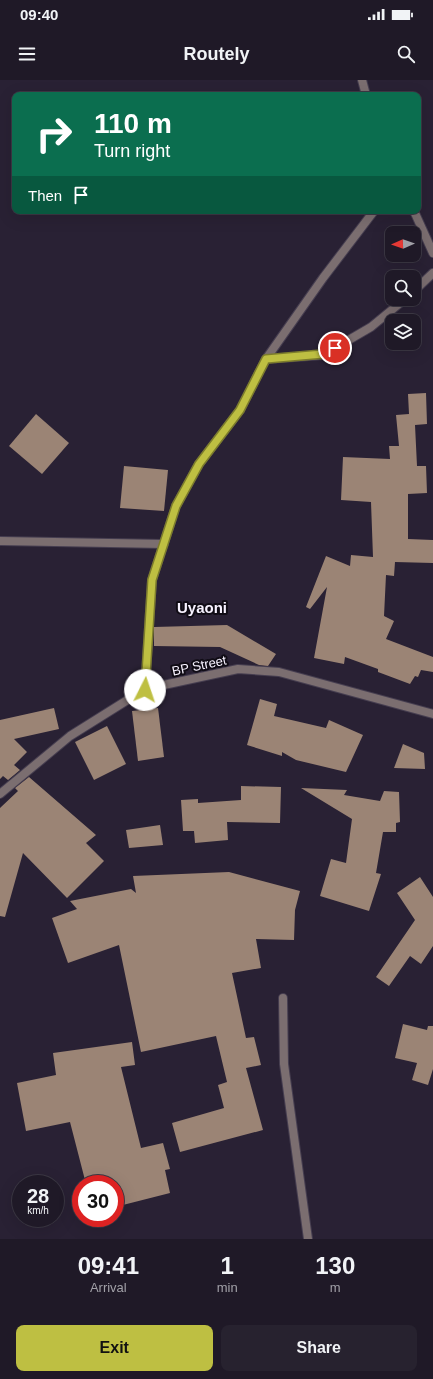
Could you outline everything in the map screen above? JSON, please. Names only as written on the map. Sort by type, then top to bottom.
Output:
[{"type":"street","points":[[362,80],[365,92]]},
{"type":"street","points":[[145,690],[152,580],[176,506],[199,464],[240,410],[266,359],[323,278],[372,214]]},
{"type":"street","points":[[415,214],[433,253]]},
{"type":"street","points":[[421,284],[433,273]]},
{"type":"street","points":[[266,359],[323,354],[370,327],[396,306]]},
{"type":"street","points":[[1,541],[164,544]]},
{"type":"street","name":"BP Street","points":[[0,794],[70,736],[145,690],[238,669],[287,674],[433,714]]},
{"type":"street","points":[[283,998],[284,1064],[308,1239]]},
{"type":"building","points":[[426,393],[427,424],[415,425],[417,466],[426,466],[427,493],[408,494],[408,539],[433,540],[433,563],[395,562],[394,576],[386,575],[384,616],[394,621],[386,639],[433,657],[433,672],[421,670],[418,677],[415,676],[410,684],[378,672],[378,669],[345,657],[344,664],[314,658],[327,587],[310,609],[306,607],[326,556],[350,566],[351,555],[373,557],[371,502],[341,500],[343,457],[390,459],[389,446],[399,446],[396,415],[409,414],[408,394]]},
{"type":"building","points":[[36,414],[69,443],[42,474],[9,446]]},
{"type":"building","points":[[124,466],[168,470],[164,511],[120,508]]},
{"type":"building","points":[[227,625],[276,654],[268,666],[259,665],[220,647],[154,646],[154,627]]},
{"type":"building","points":[[260,699],[277,704],[274,716],[326,728],[329,720],[363,735],[346,772],[296,760],[282,752],[282,756],[247,745]]},
{"type":"building","points":[[54,708],[59,729],[14,739],[27,752],[14,765],[20,770],[8,780],[3,776],[0,779],[0,720]]},
{"type":"building","points":[[158,708],[164,757],[138,761],[132,711]]},
{"type":"building","points":[[107,726],[126,764],[94,780],[75,742]]},
{"type":"building","points":[[403,744],[424,753],[425,769],[394,768]]},
{"type":"building","points":[[29,777],[96,835],[86,843],[104,861],[67,898],[23,853],[5,917],[0,916],[0,808],[18,791],[15,788]]},
{"type":"building","points":[[241,786],[281,787],[280,823],[227,822],[228,840],[195,843],[194,831],[183,831],[181,800],[198,799],[198,803],[241,800]]},
{"type":"building","points":[[301,788],[347,790],[344,795],[380,801],[384,791],[399,792],[400,822],[396,823],[396,832],[383,832],[376,873],[381,874],[369,911],[320,896],[331,859],[346,863],[352,819]]},
{"type":"building","points":[[160,825],[163,845],[129,848],[126,830]]},
{"type":"building","points":[[229,872],[300,891],[295,910],[294,940],[256,939],[261,968],[232,973],[246,1038],[254,1037],[261,1065],[246,1068],[263,1130],[180,1152],[172,1123],[224,1108],[218,1085],[227,1082],[216,1036],[141,1052],[119,945],[68,963],[52,918],[77,909],[70,901],[131,889],[136,893],[133,876]]},
{"type":"building","points":[[420,877],[433,897],[433,946],[421,964],[410,956],[389,986],[376,977],[415,920],[397,893]]},
{"type":"building","points":[[403,1024],[427,1030],[428,1026],[433,1026],[433,1069],[428,1085],[412,1080],[417,1063],[395,1058]]},
{"type":"building","points":[[132,1042],[135,1065],[121,1067],[141,1148],[163,1143],[170,1169],[165,1170],[170,1193],[124,1205],[124,1175],[84,1175],[70,1122],[26,1131],[17,1083],[56,1075],[53,1053]]},
{"type":"district","name":"Uyaoni","points":[[202,608]]},
{"type":"route","points":[[145,690],[152,580],[176,506],[199,464],[240,410],[266,359],[323,354],[335,348]]}]
